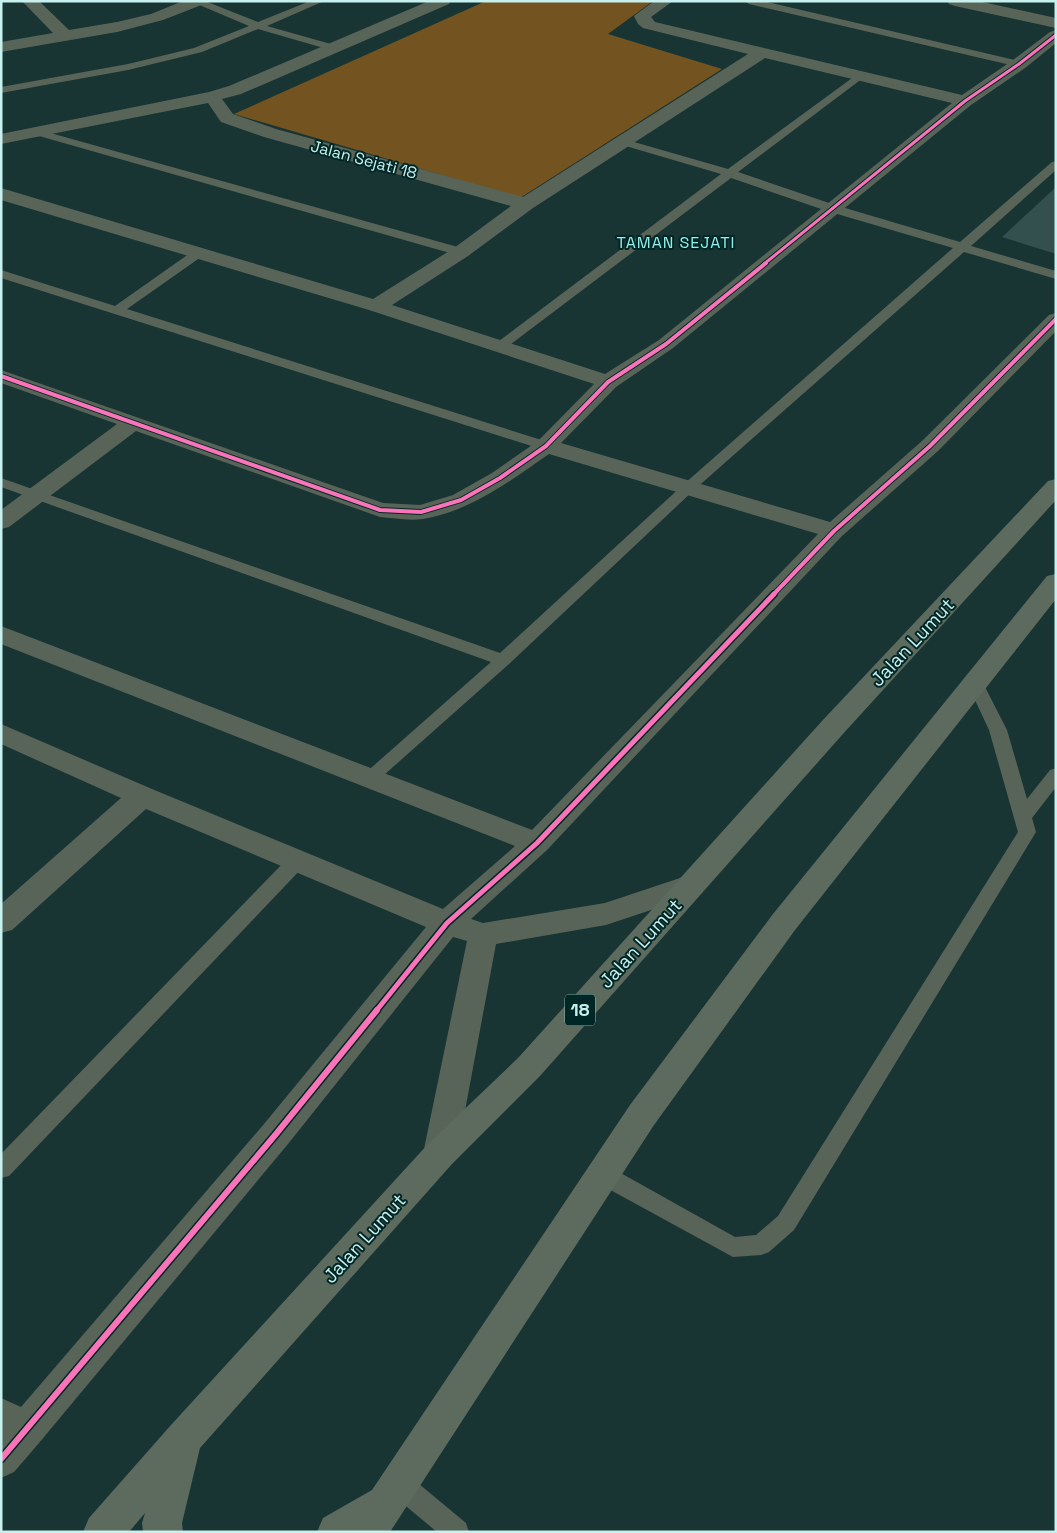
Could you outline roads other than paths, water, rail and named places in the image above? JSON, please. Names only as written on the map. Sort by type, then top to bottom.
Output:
[{"type":"main road","name":"Jalan Lumut","points":[[103,1532],[184,1438],[440,1154],[528,1067],[832,728],[1056,486]]},
{"type":"main road","points":[[337,1532],[384,1505],[642,1115],[784,922],[1056,582]]},
{"type":"main road","points":[[163,1532],[162,1523],[184,1438]]},
{"type":"street","points":[[30,1],[64,35]]},
{"type":"street","points":[[1,139],[212,97],[235,90],[443,1]]},
{"type":"street","points":[[665,1],[642,16],[644,21],[649,25],[761,53],[965,101]]},
{"type":"street","points":[[1,48],[64,35],[117,27],[157,17],[197,2]]},
{"type":"street","points":[[964,2],[1056,23]]},
{"type":"street","points":[[1,376],[380,510],[421,512],[461,500],[500,478],[546,446],[608,382],[666,344],[965,101],[1019,64],[1056,35]]},
{"type":"street","points":[[376,306],[461,252],[526,204],[761,53]]},
{"type":"street","name":"Jalan Sejati 18","points":[[212,97],[227,118],[270,133],[526,204]]},
{"type":"street","points":[[1,194],[376,306],[608,382]]},
{"type":"street","points":[[1,1459],[14,1423],[276,1134],[447,923],[537,843],[834,531],[930,446],[1056,319]]},
{"type":"street","points":[[1,522],[134,422]]},
{"type":"street","points":[[546,446],[834,531]]},
{"type":"street","points":[[1,634],[537,843]]},
{"type":"street","points":[[1,733],[142,796],[297,861],[447,923],[483,935],[606,914],[692,885]]},
{"type":"street","points":[[1,922],[142,796]]},
{"type":"street","points":[[440,1154],[483,935]]},
{"type":"lane","points":[[1,90],[128,66],[198,50],[319,1]]},
{"type":"lane","points":[[749,1],[1019,64]]},
{"type":"lane","points":[[197,2],[258,26],[334,48]]},
{"type":"lane","points":[[498,347],[859,76]]},
{"type":"lane","points":[[36,132],[461,252]]},
{"type":"lane","points":[[623,142],[730,173],[831,208],[1056,275]]},
{"type":"lane","points":[[369,779],[503,660],[689,487],[1056,164]]},
{"type":"lane","points":[[116,311],[198,254]]},
{"type":"lane","points":[[1,274],[546,446]]},
{"type":"lane","points":[[1,482],[503,660]]},
{"type":"lane","points":[[602,1174],[733,1247],[761,1245],[786,1223],[1027,832],[998,730],[975,683]]},
{"type":"lane","points":[[1023,817],[1056,774]]},
{"type":"lane","points":[[1,1169],[297,861]]},
{"type":"lane","points":[[384,1505],[458,1532]]},
{"type":"district","name":"TAMAN SEJATI","points":[[676,242]]}]
